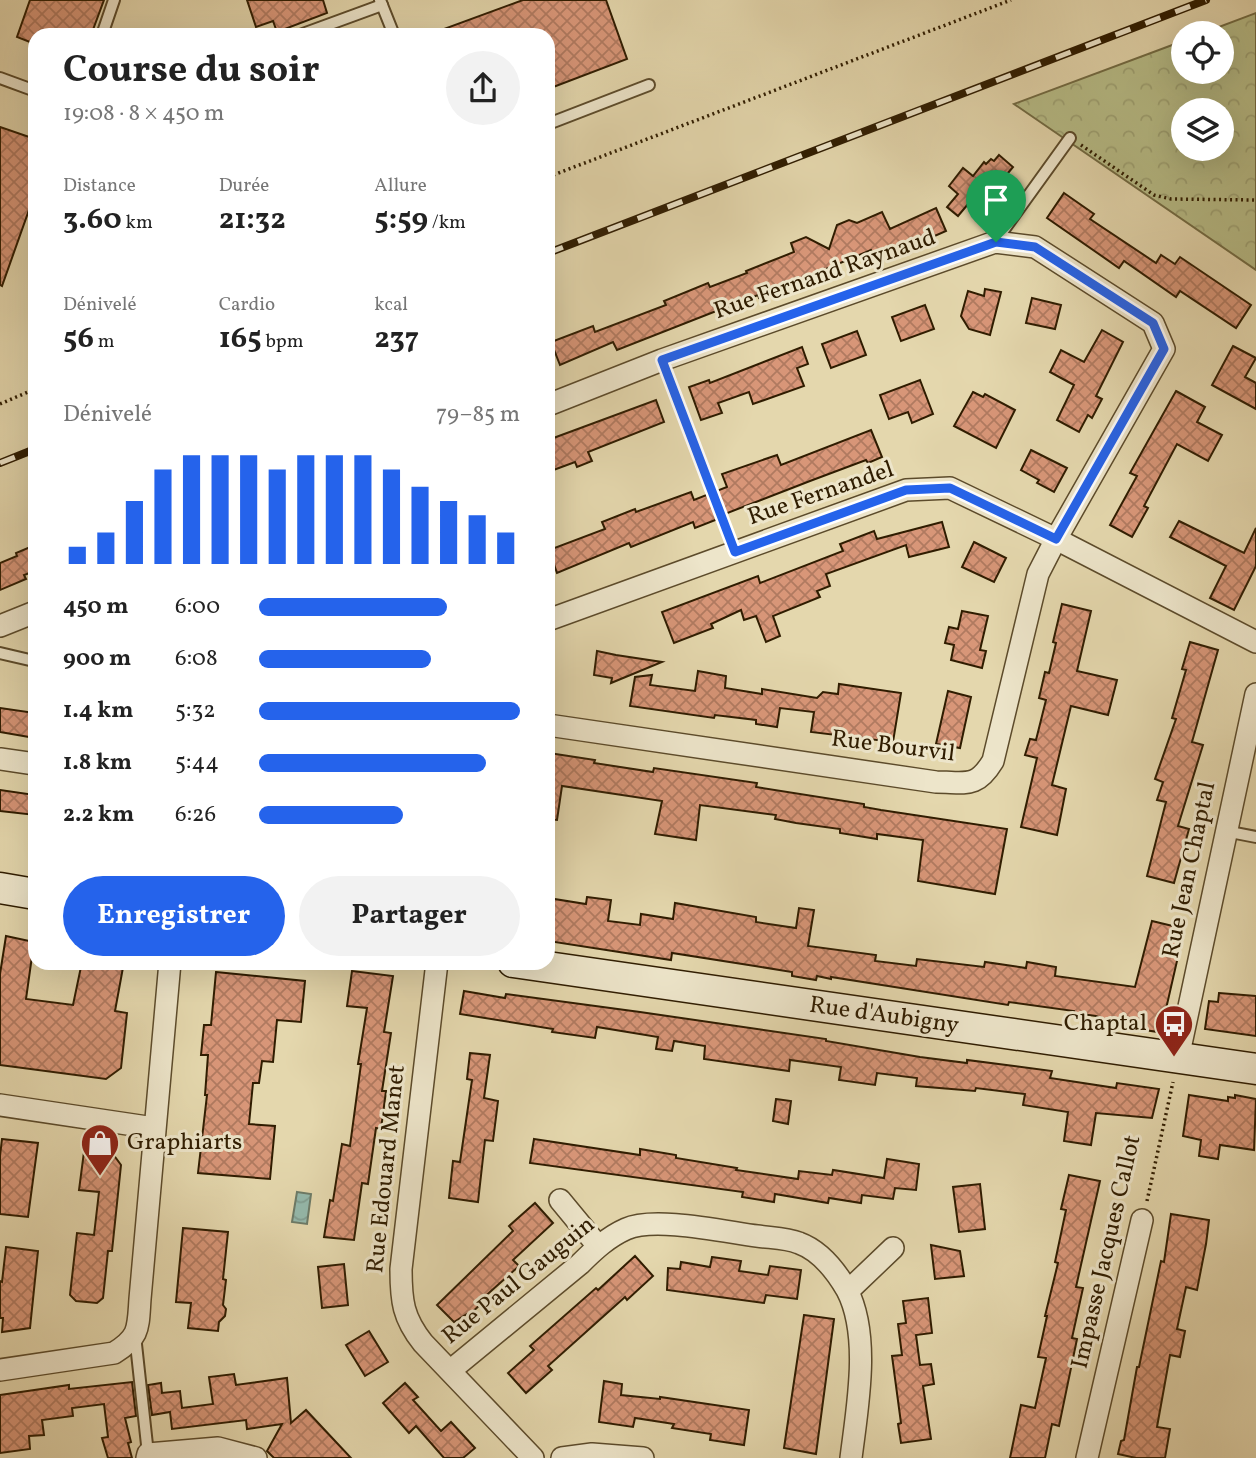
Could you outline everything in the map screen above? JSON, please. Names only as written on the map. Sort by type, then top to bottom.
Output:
[{"type":"main road","points":[[0,888],[28,893]]},
{"type":"main road","name":"Rue d'Aubigny","points":[[555,968],[1256,1069]]},
{"type":"street","name":"Rue Fernand Raynaud","points":[[555,402],[662,360],[996,242],[1035,247],[1153,323],[1164,349],[1056,539]]},
{"type":"street","name":"Rue Fernandel","points":[[555,617],[906,490],[950,488],[1256,642]]},
{"type":"street","name":"Rue Bourvil","points":[[555,726],[936,782],[974,782],[982,777],[993,761],[1038,574],[1056,539]]},
{"type":"street","points":[[0,626],[28,615]]},
{"type":"street","name":"Rue Jean Chaptal","points":[[1178,1058],[1256,694]]},
{"type":"street","points":[[0,759],[28,763]]},
{"type":"street","points":[[0,1370],[114,1353],[129,1344],[135,1335],[169,970]]},
{"type":"street","name":"Rue Edouard Manet","points":[[436,970],[401,1269],[404,1310],[410,1327],[423,1343],[533,1458]]},
{"type":"street","points":[[0,1105],[154,1128]]},
{"type":"street","points":[[560,1200],[598,1246]]},
{"type":"street","name":"Impasse Jacques Callot","points":[[1087,1458],[1142,1220]]},
{"type":"street","name":"Rue Paul Gauguin","points":[[451,1370],[580,1264],[598,1246],[628,1227],[656,1224],[686,1226],[800,1243],[827,1259],[848,1291],[856,1315],[860,1355],[859,1397],[852,1458]]},
{"type":"street","points":[[848,1291],[892,1248]]},
{"type":"street","points":[[148,1456],[218,1448],[257,1458]]},
{"type":"street","points":[[562,1458],[592,1454],[643,1458]]},
{"type":"lane","points":[[104,28],[114,0]]},
{"type":"lane","points":[[318,28],[381,3],[391,28]]},
{"type":"lane","points":[[0,78],[28,88]]},
{"type":"lane","points":[[555,121],[649,85]]},
{"type":"lane","points":[[996,242],[1070,138]]},
{"type":"lane","points":[[0,653],[28,660]]},
{"type":"lane","points":[[1225,831],[1256,837]]},
{"type":"lane","points":[[0,888],[28,898]]},
{"type":"lane","points":[[135,1335],[148,1456]]},
{"type":"path","points":[[555,174],[1011,0]]},
{"type":"path","points":[[1070,138],[1154,195],[1171,199],[1256,200]]},
{"type":"path","points":[[662,360],[735,552]]},
{"type":"path","points":[[0,404],[28,392]]},
{"type":"path","name":"Impasse Jacques Callot","points":[[1142,1220],[1173,1082],[1179,1074],[1178,1058]]},
{"type":"green space","points":[[1256,13],[1256,270],[1014,104],[1171,45],[1171,84],[1234,84],[1234,21]]},
{"type":"water","points":[[297,1192],[311,1194],[307,1224],[292,1222]]},
{"type":"building","points":[[30,0],[104,0],[94,28],[28,28],[28,41],[17,37]]},
{"type":"building","points":[[247,0],[323,0],[327,13],[288,28],[276,28],[273,21],[256,27]]},
{"type":"building","points":[[523,0],[606,0],[627,59],[555,86],[555,28],[447,28]]},
{"type":"building","points":[[0,127],[28,137],[28,213],[2,286]]},
{"type":"building","points":[[999,155],[1013,167],[987,198],[979,191],[958,216],[947,207],[958,194],[949,186],[963,168],[973,176],[984,162],[986,164],[991,159],[994,161]]},
{"type":"building","points":[[1064,193],[1094,214],[1090,219],[1156,263],[1161,255],[1175,264],[1180,257],[1251,305],[1236,328],[1180,291],[1176,297],[1124,261],[1119,268],[1047,218]]},
{"type":"building","points":[[936,208],[946,231],[912,246],[910,242],[875,257],[871,250],[759,298],[758,295],[617,350],[613,342],[560,365],[555,352],[555,340],[593,326],[595,332],[666,305],[664,301],[708,283],[710,287],[747,273],[746,271],[794,252],[791,243],[806,237],[829,249],[837,225],[849,220],[857,223],[882,212],[890,229]]},
{"type":"building","points":[[985,289],[1001,292],[990,335],[969,329],[961,316],[968,291],[984,296]]},
{"type":"building","points":[[1032,298],[1061,305],[1055,329],[1026,323]]},
{"type":"building","points":[[925,305],[934,329],[901,341],[892,317]]},
{"type":"building","points":[[1102,330],[1123,342],[1096,396],[1102,399],[1092,418],[1088,415],[1079,432],[1057,420],[1074,385],[1050,372],[1061,350],[1084,362]]},
{"type":"building","points":[[857,331],[866,355],[831,368],[822,344]]},
{"type":"building","points":[[1233,346],[1256,358],[1245,377],[1256,383],[1256,409],[1212,385]]},
{"type":"building","points":[[802,347],[808,364],[797,368],[804,386],[753,404],[749,392],[718,403],[722,413],[701,420],[689,387],[709,380],[710,383]]},
{"type":"building","points":[[920,380],[933,414],[912,423],[908,412],[889,419],[880,395]]},
{"type":"building","points":[[1176,391],[1205,407],[1197,422],[1222,435],[1208,461],[1177,444],[1144,506],[1148,508],[1132,537],[1110,525],[1137,476],[1130,473]]},
{"type":"building","points":[[973,392],[983,397],[985,394],[1015,410],[996,448],[954,426]]},
{"type":"building","points":[[656,400],[664,422],[588,452],[592,461],[577,467],[575,462],[555,469],[555,437]]},
{"type":"building","points":[[871,430],[882,457],[868,463],[866,460],[810,481],[695,528],[693,522],[631,547],[629,543],[557,573],[555,548],[605,529],[602,522],[691,492],[694,500],[727,487],[722,474],[777,455],[781,465]]},
{"type":"building","points":[[1031,450],[1067,468],[1054,492],[1021,470]]},
{"type":"building","points":[[1179,521],[1244,553],[1256,528],[1256,566],[1234,610],[1210,598],[1226,566],[1170,537]]},
{"type":"building","points":[[942,522],[949,547],[909,557],[906,545],[826,574],[830,586],[817,591],[820,597],[773,616],[780,636],[766,642],[756,616],[744,620],[741,610],[711,624],[713,628],[674,643],[662,612],[758,576],[760,583],[843,551],[840,544],[874,531],[877,539]]},
{"type":"building","points":[[974,542],[1006,558],[994,582],[962,567]]},
{"type":"building","points":[[28,548],[28,574],[24,575],[26,579],[0,590],[0,563],[17,556],[16,553]]},
{"type":"building","points":[[1062,604],[1091,611],[1077,671],[1117,680],[1108,715],[1071,706],[1052,785],[1066,789],[1057,835],[1021,827],[1037,758],[1025,755],[1030,739],[1036,740],[1046,700],[1039,698],[1045,672],[1049,673]]},
{"type":"building","points":[[962,611],[988,616],[980,650],[986,651],[982,668],[951,660],[954,645],[945,643],[949,627],[958,629]]},
{"type":"building","points":[[1190,642],[1218,650],[1192,742],[1203,745],[1178,826],[1189,829],[1174,883],[1147,876],[1166,802],[1157,800],[1163,782],[1155,779],[1176,719],[1172,718],[1186,670],[1182,669]]},
{"type":"building","points":[[597,651],[662,662],[611,683],[612,678],[594,675]]},
{"type":"building","points":[[698,671],[726,676],[725,688],[762,694],[762,689],[817,698],[823,692],[838,694],[839,684],[901,693],[893,742],[811,732],[814,712],[780,708],[777,727],[756,724],[756,720],[715,715],[714,718],[630,706],[635,677],[652,675],[650,685],[695,691]]},
{"type":"building","points":[[948,691],[971,697],[960,748],[936,744]]},
{"type":"building","points":[[0,708],[28,712],[28,737],[0,732]]},
{"type":"building","points":[[555,754],[653,772],[654,768],[757,783],[756,787],[864,804],[864,807],[1007,829],[995,894],[918,881],[923,840],[877,834],[877,839],[840,833],[840,829],[775,819],[776,815],[700,805],[696,840],[655,834],[662,801],[562,786],[557,820]]},
{"type":"building","points":[[0,790],[28,794],[28,814],[0,811]]},
{"type":"building","points":[[587,897],[611,900],[608,921],[640,925],[641,914],[673,919],[675,903],[756,917],[756,922],[796,928],[799,908],[814,910],[808,946],[876,955],[875,961],[916,966],[917,959],[984,967],[985,962],[1026,968],[1027,962],[1056,967],[1055,976],[1135,987],[1152,921],[1181,928],[1176,948],[1177,961],[1163,1022],[1159,1022],[1158,1032],[1118,1026],[1096,1016],[1074,1011],[1009,1002],[1008,1005],[831,977],[817,976],[816,980],[792,976],[792,972],[672,953],[671,960],[555,942],[555,899],[586,904]]},
{"type":"building","points":[[6,936],[28,941],[30,970],[26,999],[73,1005],[80,970],[123,970],[115,1011],[127,1013],[121,1068],[106,1079],[0,1065],[0,974]]},
{"type":"building","points":[[352,971],[393,976],[384,1032],[391,1033],[382,1091],[386,1091],[381,1129],[376,1128],[368,1184],[362,1183],[354,1240],[324,1237],[342,1144],[350,1146],[367,1008],[347,1006]]},
{"type":"building","points":[[216,972],[305,981],[301,1022],[277,1020],[273,1062],[262,1061],[259,1083],[253,1083],[249,1124],[275,1126],[270,1179],[198,1173],[207,1095],[208,1055],[201,1055],[204,1025],[211,1025]]},
{"type":"building","points":[[464,991],[640,1012],[826,1039],[920,1057],[1052,1071],[1050,1078],[1116,1088],[1117,1083],[1159,1089],[1152,1118],[1096,1113],[1091,1145],[1064,1141],[1068,1112],[1023,1105],[1025,1094],[976,1088],[975,1091],[916,1086],[917,1078],[877,1073],[875,1085],[839,1080],[841,1067],[790,1060],[789,1071],[704,1059],[705,1046],[674,1041],[672,1051],[656,1049],[658,1037],[597,1027],[595,1038],[552,1032],[553,1029],[460,1014]]},
{"type":"building","points":[[1219,993],[1256,996],[1256,1036],[1205,1029],[1209,1001],[1218,1002]]},
{"type":"building","points":[[470,1053],[490,1055],[484,1098],[498,1101],[493,1141],[485,1140],[478,1202],[449,1198],[453,1161],[460,1162],[472,1080],[467,1079]]},
{"type":"building","points":[[1189,1095],[1228,1101],[1228,1097],[1235,1098],[1235,1095],[1256,1099],[1254,1150],[1220,1145],[1218,1159],[1199,1156],[1201,1140],[1183,1136]]},
{"type":"building","points":[[776,1099],[791,1101],[788,1124],[773,1121]]},
{"type":"building","points":[[2,1139],[38,1143],[28,1217],[0,1214]]},
{"type":"building","points":[[534,1139],[640,1155],[640,1149],[737,1168],[736,1170],[798,1179],[799,1171],[832,1175],[833,1170],[884,1178],[887,1159],[919,1164],[916,1190],[895,1188],[893,1199],[862,1195],[861,1203],[829,1198],[828,1203],[775,1194],[774,1202],[742,1197],[743,1192],[530,1163]]},
{"type":"building","points":[[85,1144],[107,1146],[121,1165],[112,1251],[108,1251],[103,1298],[97,1303],[76,1301],[70,1295],[77,1233],[94,1235],[99,1192],[79,1190]]},
{"type":"building","points":[[1069,1175],[1100,1181],[1076,1287],[1083,1288],[1072,1338],[1077,1339],[1059,1426],[1052,1424],[1045,1458],[1010,1458],[1021,1405],[1035,1408],[1046,1358],[1038,1357],[1058,1263],[1055,1262],[1066,1210],[1061,1209]]},
{"type":"building","points":[[980,1184],[985,1229],[959,1232],[953,1187]]},
{"type":"building","points":[[535,1203],[553,1223],[513,1260],[519,1266],[481,1300],[483,1302],[468,1316],[467,1314],[454,1322],[437,1305],[513,1231],[509,1226]]},
{"type":"building","points":[[1171,1214],[1209,1220],[1206,1244],[1197,1290],[1186,1287],[1177,1329],[1185,1331],[1180,1357],[1170,1355],[1157,1427],[1170,1429],[1165,1458],[1136,1458],[1118,1454],[1121,1441],[1124,1440],[1161,1261],[1164,1262]]},
{"type":"building","points":[[183,1228],[228,1232],[223,1279],[226,1280],[223,1305],[226,1309],[225,1316],[219,1322],[218,1331],[188,1328],[191,1303],[176,1302]]},
{"type":"building","points":[[931,1245],[960,1251],[964,1276],[935,1279]]},
{"type":"building","points":[[6,1247],[38,1251],[30,1328],[2,1332],[0,1281],[2,1282]]},
{"type":"building","points":[[635,1256],[653,1276],[627,1300],[625,1297],[548,1366],[552,1370],[526,1393],[508,1373],[534,1350],[530,1346]]},
{"type":"building","points":[[712,1257],[741,1261],[739,1271],[768,1275],[770,1266],[801,1270],[797,1299],[766,1295],[764,1303],[667,1290],[668,1268],[680,1269],[681,1262],[710,1267]]},
{"type":"building","points":[[344,1264],[348,1305],[322,1308],[318,1267]]},
{"type":"building","points":[[928,1298],[932,1333],[916,1335],[920,1365],[931,1364],[934,1384],[923,1386],[931,1439],[901,1443],[892,1356],[902,1355],[898,1324],[906,1323],[903,1301]]},
{"type":"building","points":[[804,1315],[834,1319],[816,1454],[784,1448]]},
{"type":"building","points":[[369,1331],[388,1362],[365,1376],[346,1345]]},
{"type":"building","points":[[234,1374],[236,1385],[287,1378],[291,1423],[306,1410],[351,1458],[274,1458],[267,1451],[282,1424],[247,1429],[246,1420],[172,1429],[170,1412],[152,1415],[148,1385],[161,1383],[162,1393],[180,1391],[182,1408],[213,1404],[209,1377]]},
{"type":"building","points":[[604,1381],[622,1384],[621,1395],[660,1397],[749,1410],[744,1445],[710,1440],[711,1434],[672,1428],[674,1424],[635,1418],[633,1427],[599,1422]]},
{"type":"building","points":[[132,1382],[136,1416],[125,1418],[132,1458],[108,1458],[102,1438],[108,1437],[104,1404],[72,1408],[73,1416],[42,1420],[44,1435],[29,1436],[30,1449],[0,1453],[0,1395],[69,1385],[69,1389]]},
{"type":"building","points":[[405,1383],[418,1397],[413,1400],[441,1431],[451,1422],[475,1448],[463,1458],[444,1458],[416,1426],[409,1433],[383,1403]]},
{"type":"railway","points":[[555,250],[1206,0]]},
{"type":"railway","points":[[0,463],[28,452]]},
{"type":"place","name":"Chaptal","points":[[1174,1058]]},
{"type":"place","name":"Graphiarts","points":[[100,1177]]},
{"type":"route","points":[[996,242],[1035,247],[1153,323],[1164,349],[1056,539],[950,488],[906,490],[735,552],[662,360],[996,242]]}]
